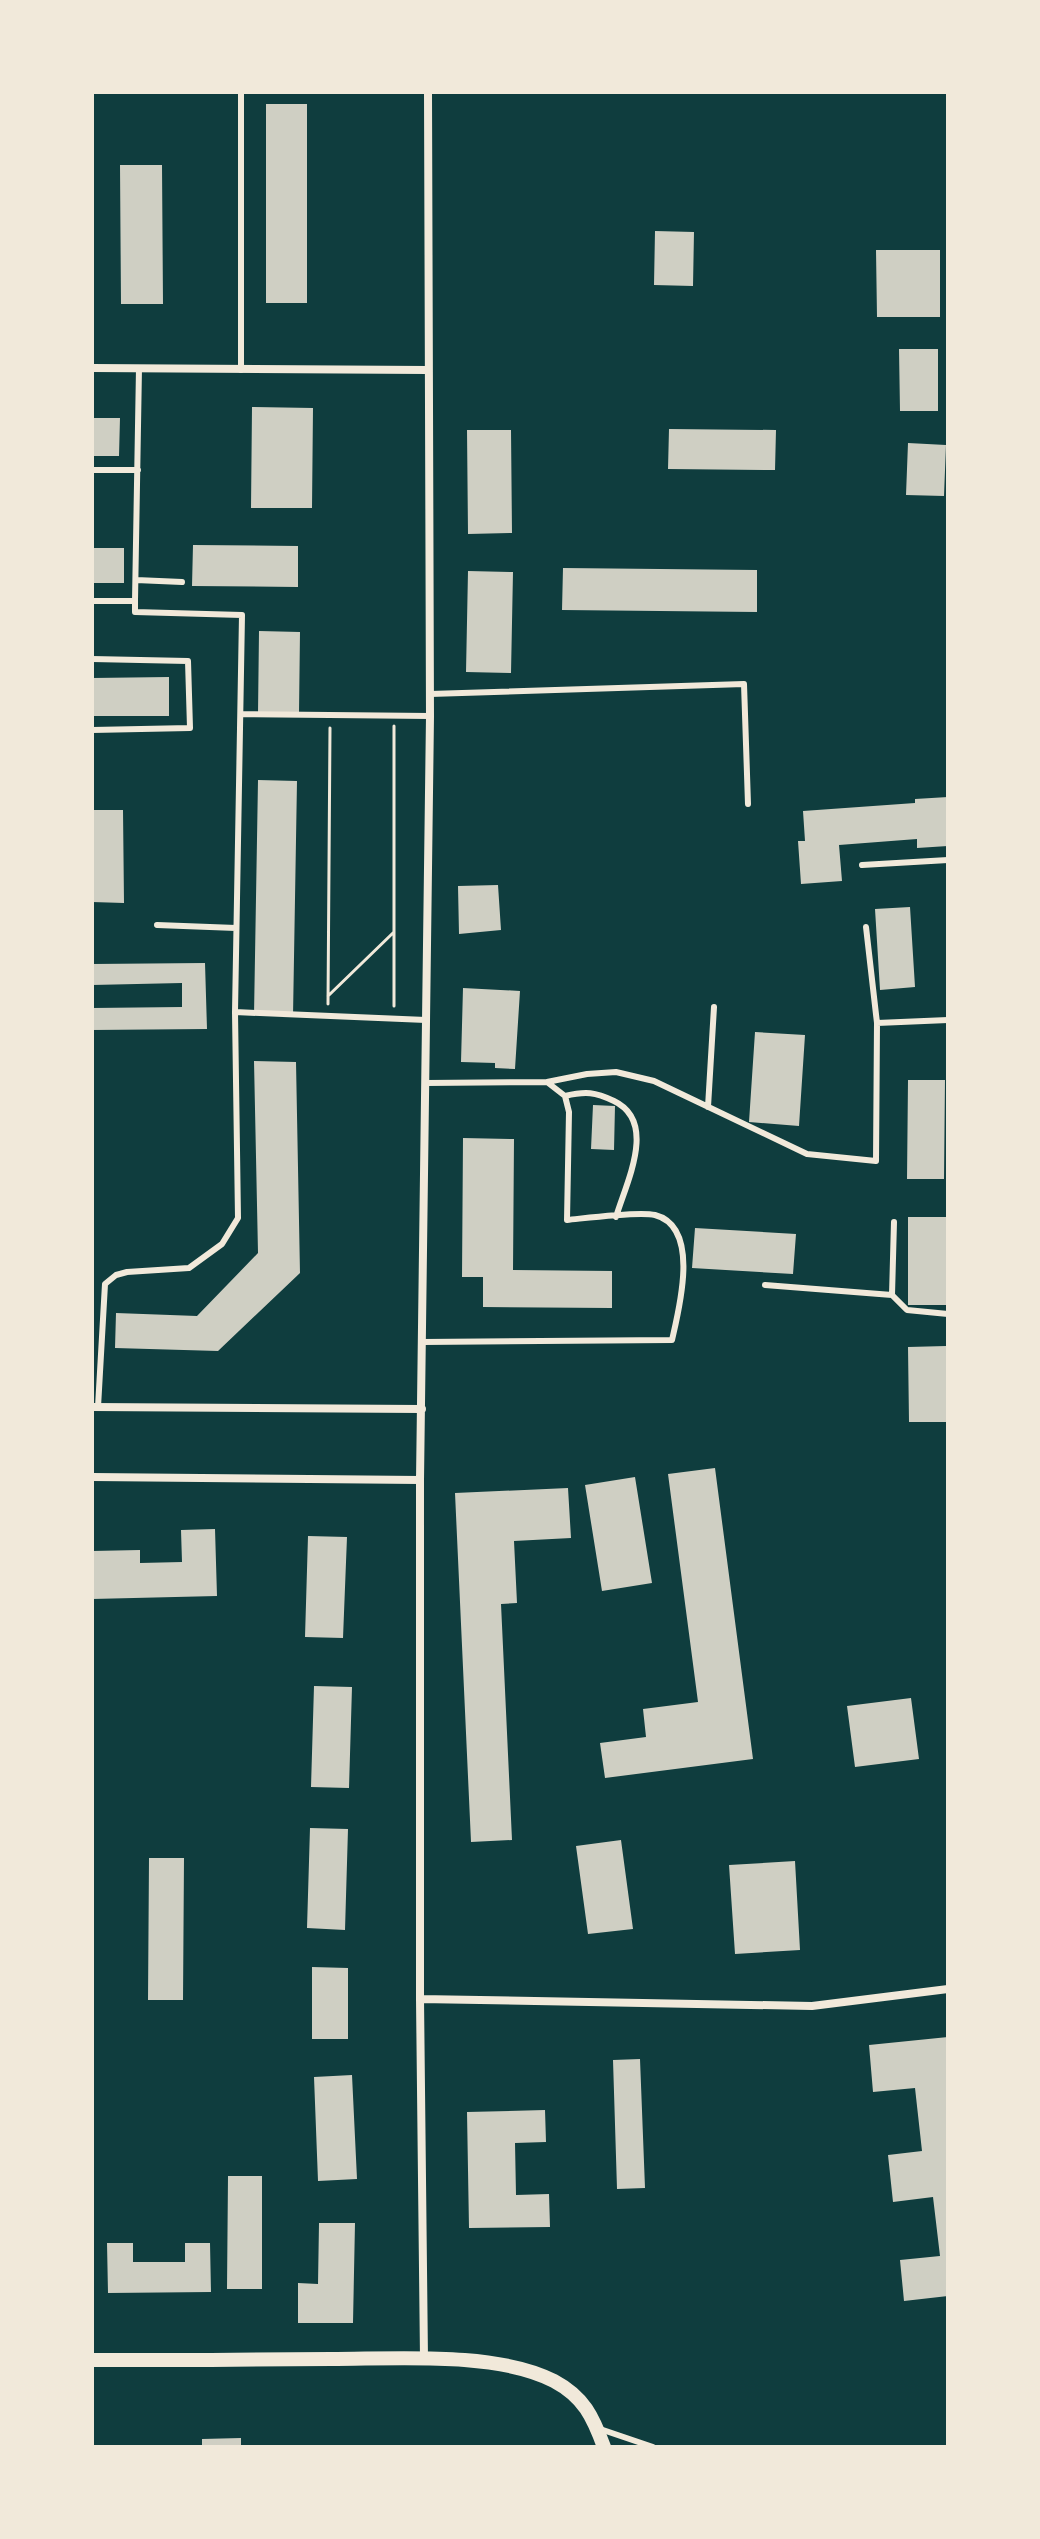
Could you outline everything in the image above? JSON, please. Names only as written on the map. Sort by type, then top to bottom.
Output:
[{"type":"street","points":[[424,2359],[420,1480],[430,716],[428,92]]},
{"type":"street","points":[[92,368],[428,370]]},
{"type":"street","points":[[95,1407],[422,1409]]},
{"type":"street","points":[[92,1477],[420,1480]]},
{"type":"street","points":[[420,1999],[812,2006],[948,1989]]},
{"type":"street","points":[[92,2360],[424,2359],[496,2365],[529,2371],[557,2383],[586,2406],[604,2447]]},
{"type":"lane","points":[[241,92],[241,370]]},
{"type":"lane","points":[[95,1407],[105,1284],[116,1275],[127,1272],[189,1268],[222,1244],[238,1218],[235,1012],[242,615],[135,612],[139,368]]},
{"type":"lane","points":[[92,470],[138,470]]},
{"type":"lane","points":[[136,580],[182,582]]},
{"type":"lane","points":[[92,601],[135,601]]},
{"type":"lane","points":[[92,659],[188,661],[190,728],[92,730]]},
{"type":"lane","points":[[430,694],[744,684],[748,804]]},
{"type":"lane","points":[[241,714],[430,716]]},
{"type":"lane","points":[[862,865],[948,860]]},
{"type":"lane","points":[[157,925],[236,928]]},
{"type":"lane","points":[[426,1083],[547,1082],[616,1072],[654,1081],[807,1154],[876,1161],[877,1023],[866,927]]},
{"type":"lane","points":[[708,1107],[714,1007]]},
{"type":"lane","points":[[235,1012],[426,1020]]},
{"type":"lane","points":[[877,1023],[948,1020]]},
{"type":"lane","points":[[423,1342],[672,1340],[683,1290],[683,1252],[678,1236],[669,1223],[655,1215],[567,1220],[569,1112],[565,1096],[547,1082]]},
{"type":"lane","points":[[565,1096],[585,1091],[603,1096],[620,1104],[633,1117],[638,1132],[636,1153],[616,1217]]},
{"type":"lane","points":[[892,1295],[894,1222]]},
{"type":"lane","points":[[765,1285],[892,1295],[907,1310],[948,1314]]},
{"type":"lane","points":[[597,2427],[653,2447]]},
{"type":"path","points":[[328,1016],[330,715]]},
{"type":"path","points":[[394,715],[394,1018]]},
{"type":"path","points":[[328,996],[394,932]]},
{"type":"building","points":[[266,104],[307,104],[307,303],[266,303]]},
{"type":"building","points":[[120,165],[162,165],[163,304],[121,304]]},
{"type":"building","points":[[655,231],[694,232],[693,286],[654,285]]},
{"type":"building","points":[[876,250],[940,250],[940,317],[877,317]]},
{"type":"building","points":[[899,349],[938,349],[938,411],[900,411]]},
{"type":"building","points":[[252,407],[313,408],[312,508],[251,508]]},
{"type":"building","points":[[92,418],[120,418],[119,456],[92,456]]},
{"type":"building","points":[[669,429],[776,430],[775,470],[668,469]]},
{"type":"building","points":[[467,430],[511,430],[512,533],[468,534]]},
{"type":"building","points":[[908,443],[946,445],[944,496],[906,495]]},
{"type":"building","points":[[193,545],[298,546],[298,587],[192,586]]},
{"type":"building","points":[[92,548],[124,548],[124,583],[92,583]]},
{"type":"building","points":[[563,568],[757,570],[757,612],[562,610]]},
{"type":"building","points":[[468,571],[513,572],[511,673],[466,672]]},
{"type":"building","points":[[259,631],[300,632],[299,713],[258,713]]},
{"type":"building","points":[[169,677],[169,716],[92,716],[92,678]]},
{"type":"building","points":[[258,780],[297,781],[293,1016],[254,1015]]},
{"type":"building","points":[[948,797],[948,846],[917,848],[917,839],[839,845],[842,881],[801,884],[798,841],[805,841],[803,811],[915,803],[915,799]]},
{"type":"building","points":[[92,810],[123,810],[124,903],[92,902]]},
{"type":"building","points":[[498,885],[501,930],[459,934],[458,886]]},
{"type":"building","points":[[910,907],[915,987],[880,990],[875,909]]},
{"type":"building","points":[[205,963],[207,1029],[92,1030],[92,1008],[182,1007],[182,983],[92,985],[92,964]]},
{"type":"building","points":[[463,988],[520,991],[515,1069],[495,1068],[495,1063],[461,1062]]},
{"type":"building","points":[[755,1032],[805,1035],[799,1126],[749,1122]]},
{"type":"building","points":[[254,1061],[296,1062],[300,1273],[218,1351],[115,1348],[116,1313],[197,1316],[258,1253]]},
{"type":"building","points":[[908,1080],[945,1080],[944,1179],[907,1179]]},
{"type":"building","points":[[593,1105],[615,1106],[614,1150],[591,1149]]},
{"type":"building","points":[[463,1138],[514,1139],[513,1270],[612,1271],[612,1308],[483,1307],[483,1277],[462,1277]]},
{"type":"building","points":[[908,1217],[948,1217],[948,1305],[908,1305]]},
{"type":"building","points":[[695,1228],[796,1234],[793,1274],[692,1268]]},
{"type":"building","points":[[946,1346],[947,1422],[909,1422],[908,1347]]},
{"type":"building","points":[[715,1468],[753,1759],[605,1778],[600,1743],[646,1737],[643,1709],[698,1702],[668,1474]]},
{"type":"building","points":[[635,1477],[652,1583],[602,1591],[585,1485]]},
{"type":"building","points":[[568,1488],[571,1538],[514,1541],[517,1603],[501,1604],[512,1840],[471,1842],[455,1493]]},
{"type":"building","points":[[215,1529],[217,1596],[92,1599],[92,1551],[140,1550],[140,1563],[182,1562],[181,1530]]},
{"type":"building","points":[[308,1536],[347,1537],[343,1638],[305,1637]]},
{"type":"building","points":[[314,1686],[352,1687],[349,1788],[311,1787]]},
{"type":"building","points":[[911,1698],[919,1759],[855,1767],[847,1706]]},
{"type":"building","points":[[310,1828],[348,1829],[345,1930],[307,1928]]},
{"type":"building","points":[[621,1840],[633,1929],[588,1934],[576,1846]]},
{"type":"building","points":[[149,1858],[184,1858],[183,2000],[148,2000]]},
{"type":"building","points":[[795,1861],[800,1950],[735,1954],[729,1865]]},
{"type":"building","points":[[312,1967],[348,1968],[348,2039],[312,2039]]},
{"type":"building","points":[[948,2037],[948,2296],[904,2301],[900,2260],[940,2256],[933,2197],[893,2202],[888,2155],[922,2151],[915,2088],[873,2092],[869,2045]]},
{"type":"building","points":[[640,2059],[645,2188],[617,2189],[613,2060]]},
{"type":"building","points":[[352,2075],[357,2179],[318,2181],[314,2077]]},
{"type":"building","points":[[545,2110],[546,2142],[515,2143],[516,2195],[549,2194],[550,2227],[469,2228],[467,2112]]},
{"type":"building","points":[[228,2176],[262,2176],[262,2289],[227,2289]]},
{"type":"building","points":[[319,2223],[355,2223],[353,2323],[298,2323],[298,2283],[318,2284]]},
{"type":"building","points":[[107,2243],[133,2243],[133,2262],[185,2262],[185,2243],[210,2243],[211,2292],[108,2293]]},
{"type":"building","points":[[241,2438],[241,2447],[202,2447],[202,2439]]}]
